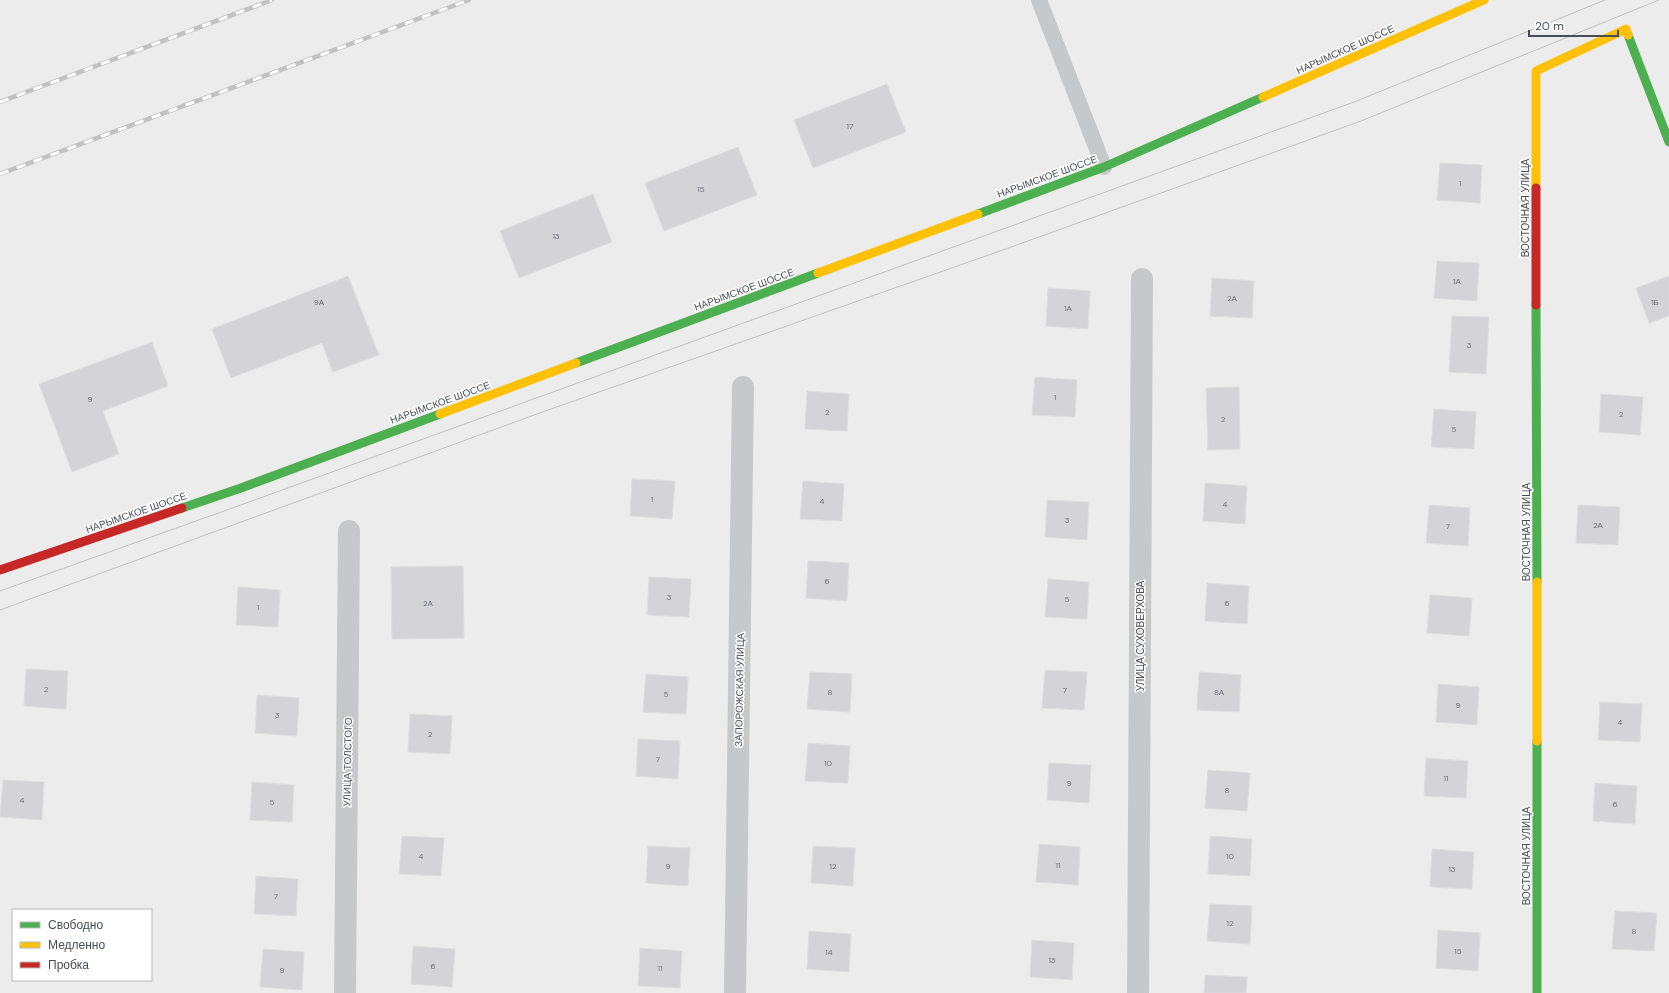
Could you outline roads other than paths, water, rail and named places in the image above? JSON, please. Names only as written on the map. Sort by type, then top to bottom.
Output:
[{"type":"street","name":"НАРЫМСКОЕ ШОССЕ","points":[[0,570],[241,488],[1104,167],[1484,0]]},
{"type":"street","name":"ВОСТОЧНАЯ УЛИЦА","points":[[1537,993],[1536,71],[1626,29],[1669,142]]},
{"type":"street","name":"УЛИЦА СУХОВЕРХОВА","points":[[1138,993],[1142,279]]},
{"type":"street","name":"ЗАПОРОЖСКАЯ УЛИЦА","points":[[735,993],[743,387]]},
{"type":"street","name":"УЛИЦА ТОЛСТОГО","points":[[345,993],[349,531]]},
{"type":"lane","points":[[1039,0],[1104,167]]},
{"type":"tram line","points":[[0,591],[1354,102],[1605,0]]},
{"type":"tram line","points":[[0,610],[548,410],[1000,251],[1361,121],[1659,0]]},
{"type":"railway","points":[[0,102],[272,0]]},
{"type":"railway","points":[[0,174],[469,0]]}]
